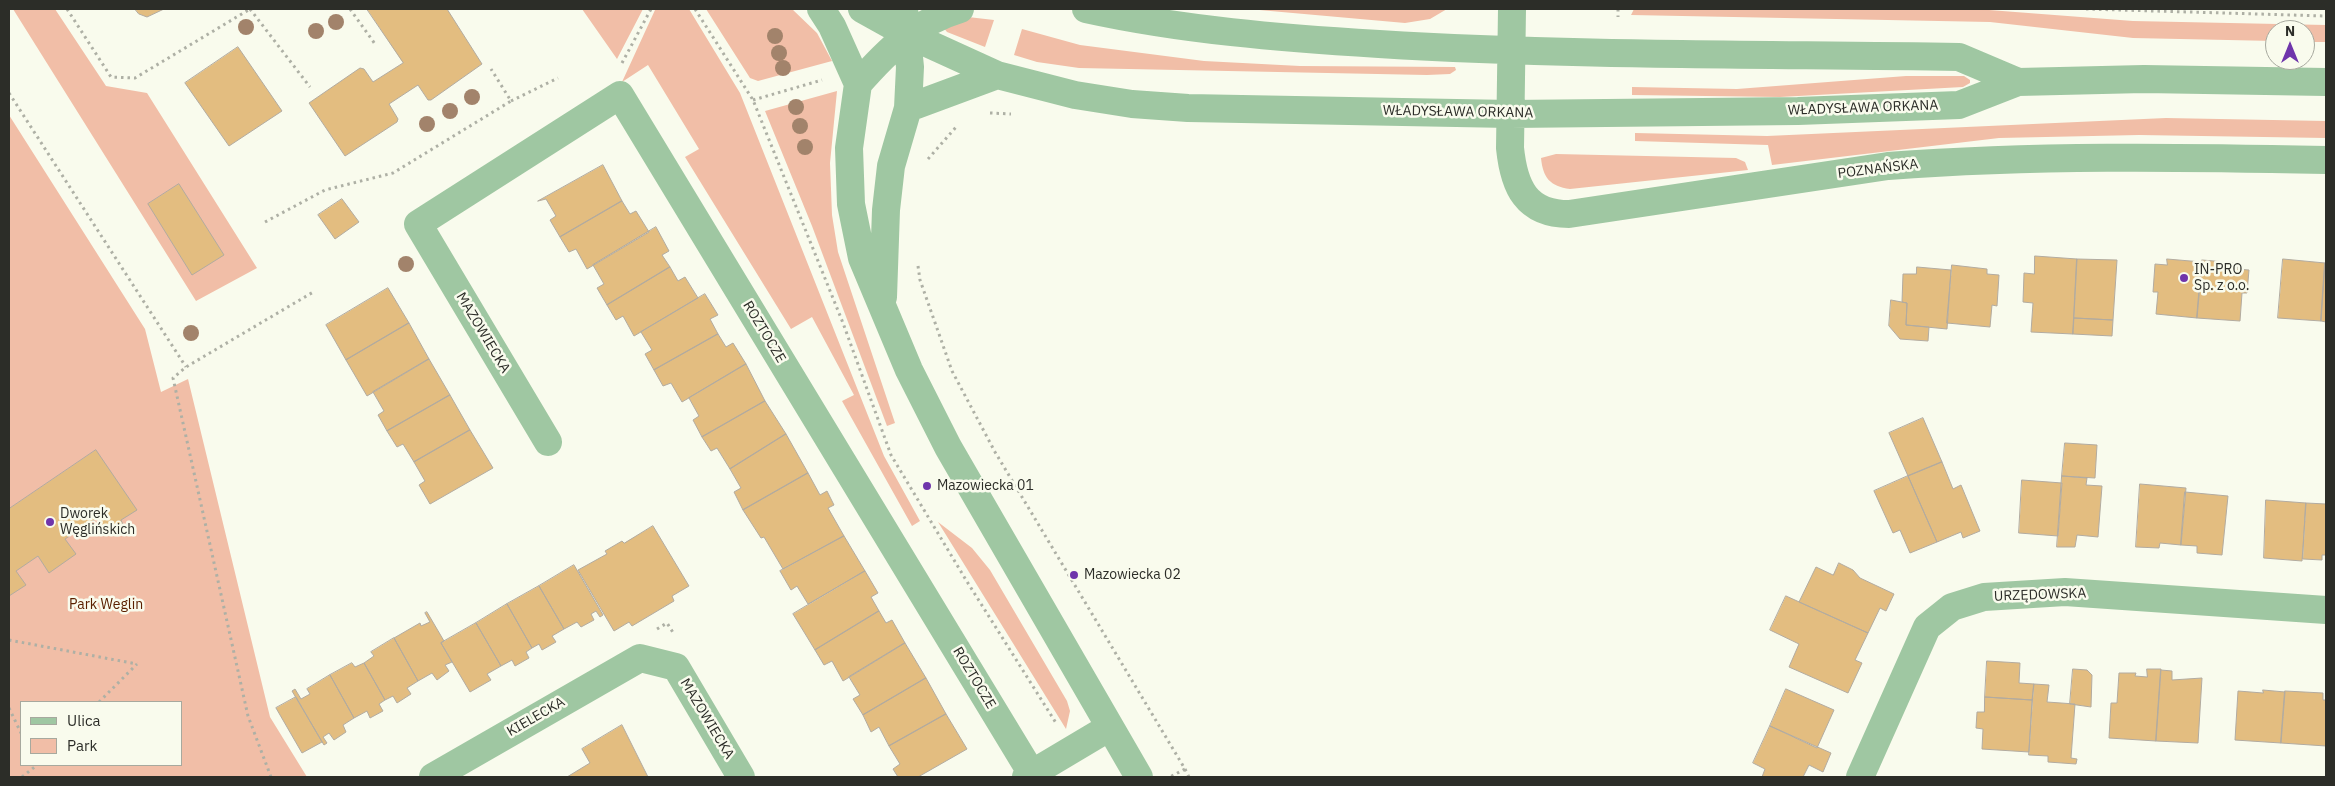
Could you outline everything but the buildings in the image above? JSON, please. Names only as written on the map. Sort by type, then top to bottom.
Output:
[{"type":"street","points":[[821,9],[832,26],[858,84],[849,148],[852,204],[862,258],[909,370],[948,447],[1139,777]]},
{"type":"street","points":[[862,9],[905,22],[932,19],[960,9]]},
{"type":"street","name":"WŁADYSŁAWA ORKANA","points":[[1086,9],[1173,25],[1320,40],[1512,51],[1959,57],[2018,82]]},
{"type":"street","name":"POZNAŃSKA","points":[[1512,9],[1510,148],[1517,185],[1533,204],[1551,214],[1569,214],[1888,166],[1941,162],[2044,158],[2165,157],[2326,160]]},
{"type":"street","points":[[858,84],[885,53],[905,22]]},
{"type":"street","points":[[883,308],[886,219],[890,175],[908,108],[910,67],[905,22]]},
{"type":"street","name":"WŁADYSŁAWA ORKANA","points":[[905,22],[997,76],[1085,96],[1132,104],[1188,108],[1510,114],[1798,111],[1959,105],[2018,82],[2144,79],[2326,82]]},
{"type":"street","points":[[908,108],[997,76]]},
{"type":"street","name":"ROZTOCZE","points":[[418,224],[620,95],[1029,776]]},
{"type":"street","name":"MAZOWIECKA","points":[[418,224],[548,442]]},
{"type":"street","name":"URZĘDOWSKA","points":[[1860,777],[1927,628],[1952,607],[1984,597],[2065,592],[2326,610]]},
{"type":"street","name":"MAZOWIECKA","points":[[640,658],[676,667],[742,777]]},
{"type":"street","name":"KIELECKA","points":[[433,777],[640,658]]},
{"type":"street","points":[[1029,776],[1110,727]]},
{"type":"path","points":[[67,9],[111,77],[135,78],[250,9],[310,87]]},
{"type":"path","points":[[350,9],[375,44]]},
{"type":"path","points":[[620,66],[651,9]]},
{"type":"path","points":[[695,9],[754,100],[843,324],[891,455],[966,580],[1073,750]]},
{"type":"path","points":[[1618,9],[1618,16]]},
{"type":"path","points":[[2086,9],[2326,16]]},
{"type":"path","points":[[491,69],[511,101]]},
{"type":"path","points":[[265,222],[325,190],[393,173],[511,101],[558,78]]},
{"type":"path","points":[[9,93],[186,367]]},
{"type":"path","points":[[986,113],[1016,114]]},
{"type":"path","points":[[926,162],[955,127],[963,124]]},
{"type":"path","points":[[918,261],[920,280],[952,371],[995,452],[1189,777]]},
{"type":"path","points":[[271,777],[248,716],[173,378],[186,367],[316,291]]},
{"type":"path","points":[[9,640],[137,664],[100,701]]},
{"type":"path","points":[[9,708],[20,731]]},
{"type":"path","points":[[22,777],[36,766]]},
{"type":"path","points":[[1170,777],[1185,769]]},
{"type":"green space","points":[[13,9],[55,9],[106,86],[147,93],[257,268],[196,301]]},
{"type":"green space","points":[[582,9],[643,9],[617,59]]},
{"type":"green space","points":[[689,9],[740,93],[884,456],[920,521],[912,526],[842,401],[854,395],[812,317],[791,329],[685,157],[699,149],[648,65],[622,82],[655,10]]},
{"type":"green space","points":[[706,9],[792,9],[817,33],[832,61],[758,81],[750,78]]},
{"type":"green space","points":[[1248,9],[1447,9],[1430,19],[1405,23]]},
{"type":"green space","points":[[1634,9],[1976,9],[2133,21],[2265,24],[2265,41],[2133,38],[1990,22],[1631,15]]},
{"type":"green space","points":[[968,17],[994,20],[985,47],[947,32],[943,27]]},
{"type":"green space","points":[[2315,25],[2326,25],[2326,42],[2315,42]]},
{"type":"green space","points":[[1022,29],[1080,45],[1204,61],[1300,66],[1455,67],[1456,70],[1450,74],[1427,75],[1079,68],[1037,62],[1014,55]]},
{"type":"green space","points":[[1906,76],[1964,76],[1970,80],[1970,83],[1963,87],[1780,97],[1632,95],[1632,87],[1737,89]]},
{"type":"green space","points":[[837,91],[830,163],[832,215],[838,252],[895,423],[887,426],[812,226],[765,111]]},
{"type":"green space","name":"Park Weglin","points":[[9,115],[145,329],[161,392],[188,379],[270,717],[307,777],[9,777]]},
{"type":"green space","points":[[2166,118],[2326,121],[2326,138],[2139,135],[1999,138],[1772,165],[1768,145],[1635,141],[1635,133],[1767,136]]},
{"type":"green space","points":[[1556,154],[1736,158],[1745,162],[1748,170],[1570,189],[1557,186],[1549,180],[1544,171],[1541,158]]},
{"type":"green space","points":[[938,522],[972,548],[990,570],[1067,701],[1070,711],[1066,729]]},
{"type":"place","name":"IN-PRO Sp. z o.o.","points":[[2184,278]]},
{"type":"place","name":"Mazowiecka 01","points":[[927,486]]},
{"type":"place","name":"Dworek Węglińskich","points":[[50,522]]},
{"type":"place","name":"Mazowiecka 02","points":[[1074,575]]}]
